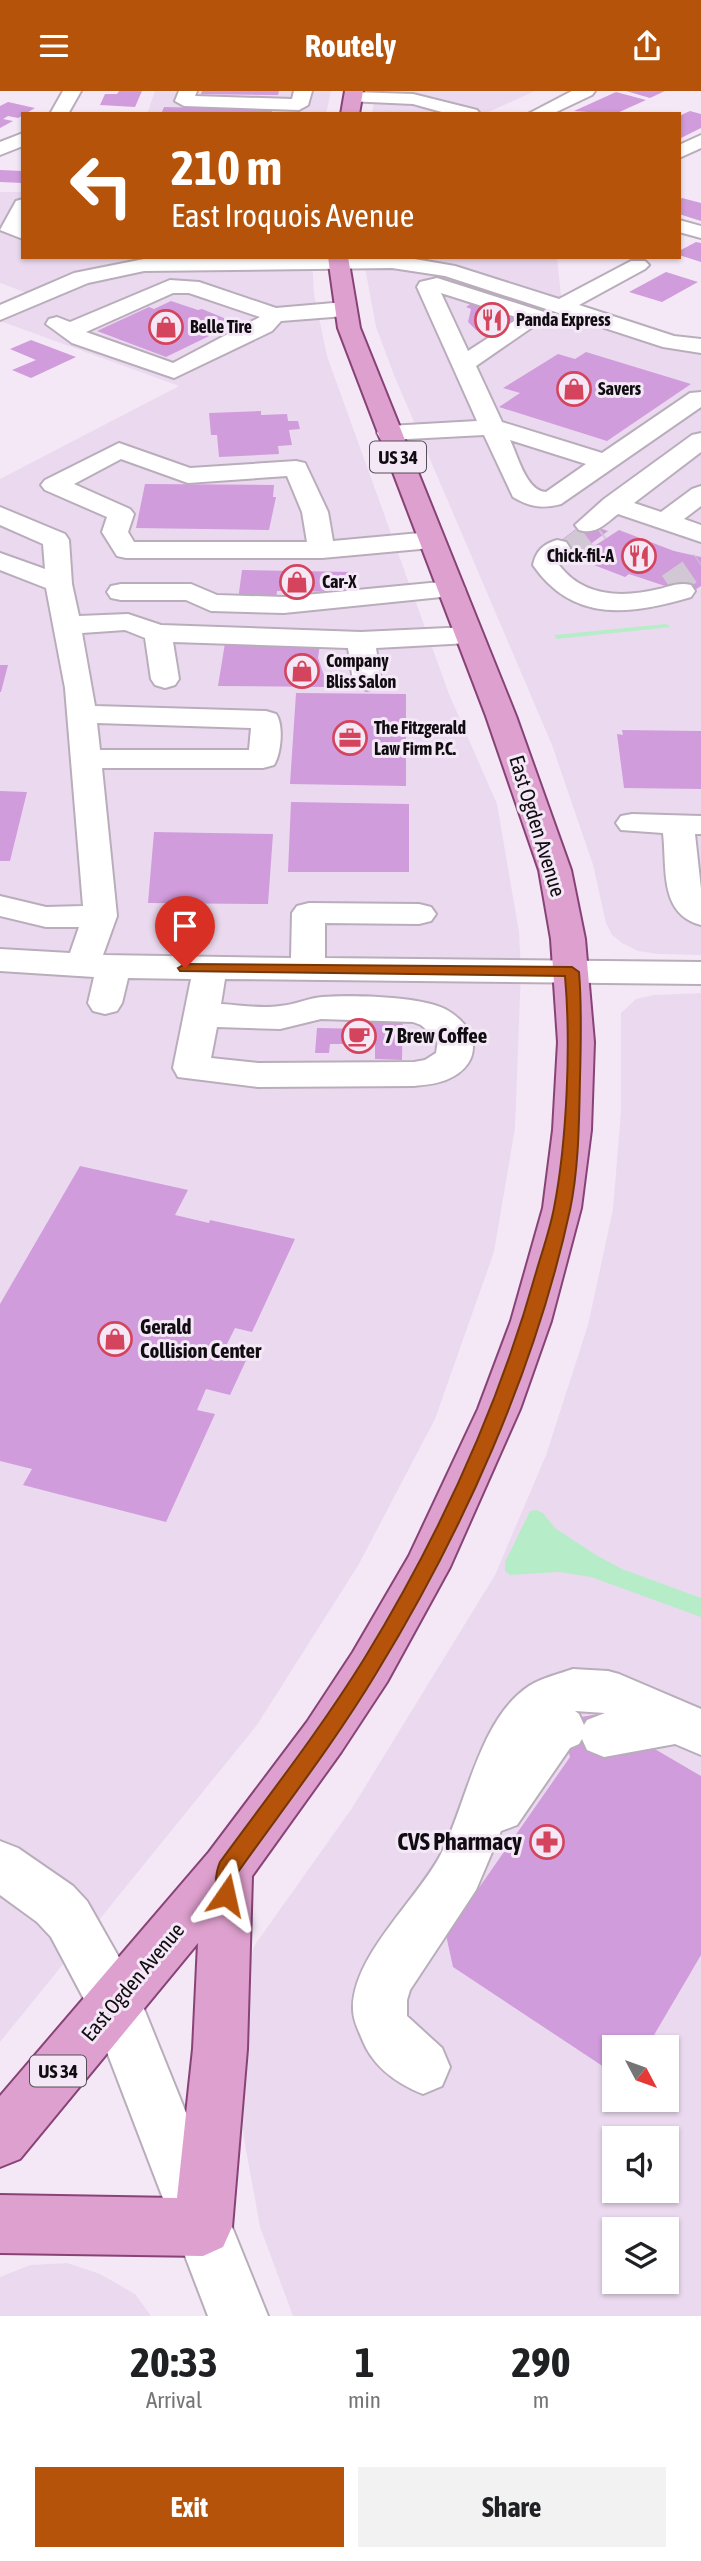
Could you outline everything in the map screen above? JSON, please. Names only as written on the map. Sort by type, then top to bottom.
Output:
[{"type":"main road","name":"East Ogden Avenue","points":[[0,2139],[228,1869],[324,1737],[376,1656],[427,1567],[499,1409],[531,1321],[562,1208],[572,1130],[575,1067],[572,972],[561,899],[549,849],[469,635],[366,376],[345,309],[338,259]]},
{"type":"main road","points":[[0,2224],[203,2227],[220,2049],[228,1869]]},
{"type":"street","points":[[51,91],[70,94],[60,112]]},
{"type":"street","points":[[188,91],[184,101],[309,105],[405,98],[438,110]]},
{"type":"street","points":[[541,112],[586,91]]},
{"type":"street","points":[[0,149],[21,140]]},
{"type":"street","points":[[681,151],[701,141]]},
{"type":"street","points":[[21,208],[9,227],[21,232]]},
{"type":"street","points":[[681,227],[701,232]]},
{"type":"street","points":[[91,259],[112,270]]},
{"type":"street","points":[[7,302],[38,296],[82,278],[112,270],[171,263],[338,259],[415,264],[465,275],[671,342],[701,346]]},
{"type":"street","points":[[465,275],[488,265]]},
{"type":"street","points":[[561,306],[638,265]]},
{"type":"street","points":[[467,372],[536,317],[437,283],[428,287],[522,492],[536,500],[552,499],[698,398]]},
{"type":"street","points":[[69,331],[170,286],[191,287],[274,315],[345,309]]},
{"type":"street","points":[[7,302],[54,322],[80,338],[174,371],[264,326],[274,315]]},
{"type":"street","points":[[467,372],[549,335],[585,314]]},
{"type":"street","points":[[389,433],[493,427],[605,463]]},
{"type":"street","points":[[594,526],[701,440]]},
{"type":"street","points":[[322,550],[314,512],[296,468],[188,476],[119,450],[54,485],[121,514],[115,532],[126,550],[322,550],[382,547],[431,540]]},
{"type":"street","points":[[619,506],[701,451]]},
{"type":"street","points":[[664,522],[701,494]]},
{"type":"street","points":[[536,500],[557,542],[546,565],[563,587],[576,596],[591,600],[627,601],[662,597],[675,588]]},
{"type":"street","points":[[619,506],[701,534]]},
{"type":"street","points":[[0,515],[56,540],[59,584],[81,714],[100,916],[98,967],[105,1003]]},
{"type":"street","points":[[0,561],[59,584]]},
{"type":"street","points":[[121,591],[191,592],[211,603],[284,605],[450,589]]},
{"type":"street","points":[[67,625],[128,622],[158,633],[361,640],[469,635]]},
{"type":"street","points":[[158,633],[165,679]]},
{"type":"street","points":[[361,640],[367,681]]},
{"type":"street","points":[[81,714],[266,719],[263,759],[85,759]]},
{"type":"street","points":[[632,824],[690,825],[686,902],[701,915]]},
{"type":"street","points":[[0,906],[46,916],[100,916]]},
{"type":"street","points":[[308,969],[309,913],[419,914]]},
{"type":"street","points":[[0,960],[98,967],[701,973]]},
{"type":"street","points":[[202,1015],[280,1019],[321,1008],[416,1011],[433,1017],[446,1027],[456,1037],[456,1049],[453,1059],[435,1071],[414,1075],[258,1075],[191,1068],[209,968]]},
{"type":"street","points":[[470,1851],[506,1751],[520,1724],[537,1706],[564,1694],[587,1689],[610,1693],[676,1721]]},
{"type":"street","points":[[423,2067],[399,2050],[386,2035],[380,2018],[380,1999],[387,1979],[443,1897],[470,1851],[557,1744],[583,1732],[676,1721]]},
{"type":"street","points":[[0,1865],[55,1904],[69,1919],[115,2003],[239,2316]]},
{"type":"shaded area","points":[[155,91],[331,91],[326,112],[148,112]]},
{"type":"shaded area","points":[[376,91],[535,91],[488,112],[372,112]]},
{"type":"shaded area","points":[[0,192],[21,192],[21,259],[312,259],[314,294],[327,356],[449,694],[497,804],[519,932],[521,971],[515,1128],[494,1252],[435,1419],[359,1564],[257,1725],[0,2042],[0,479],[179,386],[0,321],[46,300],[0,283]]},
{"type":"shaded area","points":[[363,259],[557,259],[562,305],[701,348],[701,955],[638,951],[612,935],[606,923],[593,865],[552,745],[376,327]]},
{"type":"shaded area","points":[[701,993],[701,2316],[293,2316],[260,2227],[244,2139],[235,2058],[243,1989],[254,1946],[352,1808],[495,1575],[546,1455],[588,1325],[613,1209],[621,1111],[621,1013],[636,999],[653,995]]},
{"type":"shaded area","points":[[67,2263],[100,2274],[135,2294],[151,2316],[0,2316],[0,2277],[30,2265]]},
{"type":"green space","points":[[666,624],[671,627],[557,639],[554,635]]},
{"type":"green space","points":[[530,1511],[543,1513],[555,1528],[622,1569],[701,1598],[701,1617],[591,1577],[559,1572],[510,1575],[505,1571],[505,1562]]},
{"type":"building","points":[[119,91],[142,91],[135,107],[100,105],[105,94],[117,94]]},
{"type":"building","points":[[202,91],[279,91],[278,95],[201,94]]},
{"type":"building","points":[[626,91],[665,91],[650,98]]},
{"type":"building","points":[[616,92],[646,100],[619,112],[574,111]]},
{"type":"building","points":[[8,102],[35,108],[21,112],[18,118],[8,116],[3,119],[13,121],[0,128],[0,106]]},
{"type":"building","points":[[164,107],[273,109],[272,112],[162,112]]},
{"type":"building","points":[[690,111],[701,114],[701,128],[681,138],[681,115]]},
{"type":"building","points":[[0,170],[21,171],[21,183],[0,182]]},
{"type":"building","points":[[681,199],[701,203],[701,221],[681,215]]},
{"type":"building","points":[[696,242],[701,243],[701,262],[681,256],[681,250]]},
{"type":"building","points":[[666,272],[698,282],[662,302],[629,292]]},
{"type":"building","name":"Belle Tire","points":[[171,301],[202,309],[236,323],[166,357],[97,331],[149,307],[154,309]]},
{"type":"building","name":"Panda Express","points":[[473,302],[520,319],[488,336],[468,322],[471,309],[466,307]]},
{"type":"building","points":[[31,340],[76,357],[31,378],[12,370],[36,360],[10,349]]},
{"type":"building","points":[[586,352],[691,384],[607,441],[499,407],[520,393],[503,388],[558,354],[575,359]]},
{"type":"building","points":[[261,411],[261,415],[287,414],[288,421],[298,421],[300,429],[289,430],[292,445],[278,446],[279,454],[219,457],[217,435],[211,435],[209,413]]},
{"type":"building","points":[[145,484],[274,485],[273,497],[276,497],[269,530],[136,528]]},
{"type":"building","points":[[584,523],[608,531],[576,555],[552,547]]},
{"type":"building","name":"Chick-fil-A","points":[[619,530],[674,551],[701,557],[701,586],[689,594],[629,574],[625,577],[581,560],[590,554],[585,552]]},
{"type":"building","name":"Car-X","points":[[242,570],[354,572],[352,592],[277,591],[276,601],[238,600]]},
{"type":"building","points":[[225,643],[320,644],[318,658],[328,687],[218,686]]},
{"type":"building","points":[[0,665],[8,665],[1,692],[0,692]]},
{"type":"building","points":[[296,693],[406,694],[406,786],[290,784]]},
{"type":"building","points":[[622,730],[701,731],[701,789],[624,788],[617,734],[623,735]]},
{"type":"building","points":[[0,791],[27,792],[10,861],[0,861]]},
{"type":"building","points":[[291,802],[409,804],[409,872],[288,872]]},
{"type":"building","points":[[154,832],[273,834],[268,904],[148,903]]},
{"type":"building","name":"7 Brew Coffee","points":[[371,1011],[403,1011],[402,1060],[375,1059],[375,1044],[330,1044],[329,1053],[315,1053],[317,1028],[371,1029]]},
{"type":"building","name":"Gerald Collision Center","points":[[80,1166],[188,1190],[175,1215],[295,1239],[252,1332],[235,1328],[226,1346],[250,1352],[230,1395],[206,1389],[197,1410],[215,1414],[166,1522],[23,1485],[32,1469],[0,1461],[0,1304]]},
{"type":"building","name":"CVS Pharmacy","points":[[598,1714],[608,1747],[641,1741],[701,1776],[701,1955],[654,2035],[602,2035],[602,2066],[453,1967],[446,1935],[570,1757],[559,1721]]},
{"type":"tunnel","points":[[567,552],[599,528]]},
{"type":"tunnel","points":[[669,586],[701,564]]},
{"type":"place","name":"Panda Express","points":[[492,320]]},
{"type":"place","name":"Belle Tire","points":[[166,327]]},
{"type":"place","name":"Savers","points":[[574,389]]},
{"type":"place","name":"Chick-fil-A","points":[[639,556]]},
{"type":"place","name":"Car-X","points":[[297,582]]},
{"type":"place","name":"Company Bliss Salon","points":[[302,671]]},
{"type":"place","name":"The Fitzgerald Law Firm P.C.","points":[[350,738]]},
{"type":"place","name":"7 Brew Coffee","points":[[359,1036]]},
{"type":"place","name":"Gerald Collision Center","points":[[115,1339]]},
{"type":"place","name":"CVS Pharmacy","points":[[547,1842]]},
{"type":"route","points":[[185,968],[572,972],[575,1003],[572,1130],[562,1208],[531,1321],[499,1409],[461,1496],[407,1603],[370,1667],[324,1737],[228,1869],[226,1895]]}]
